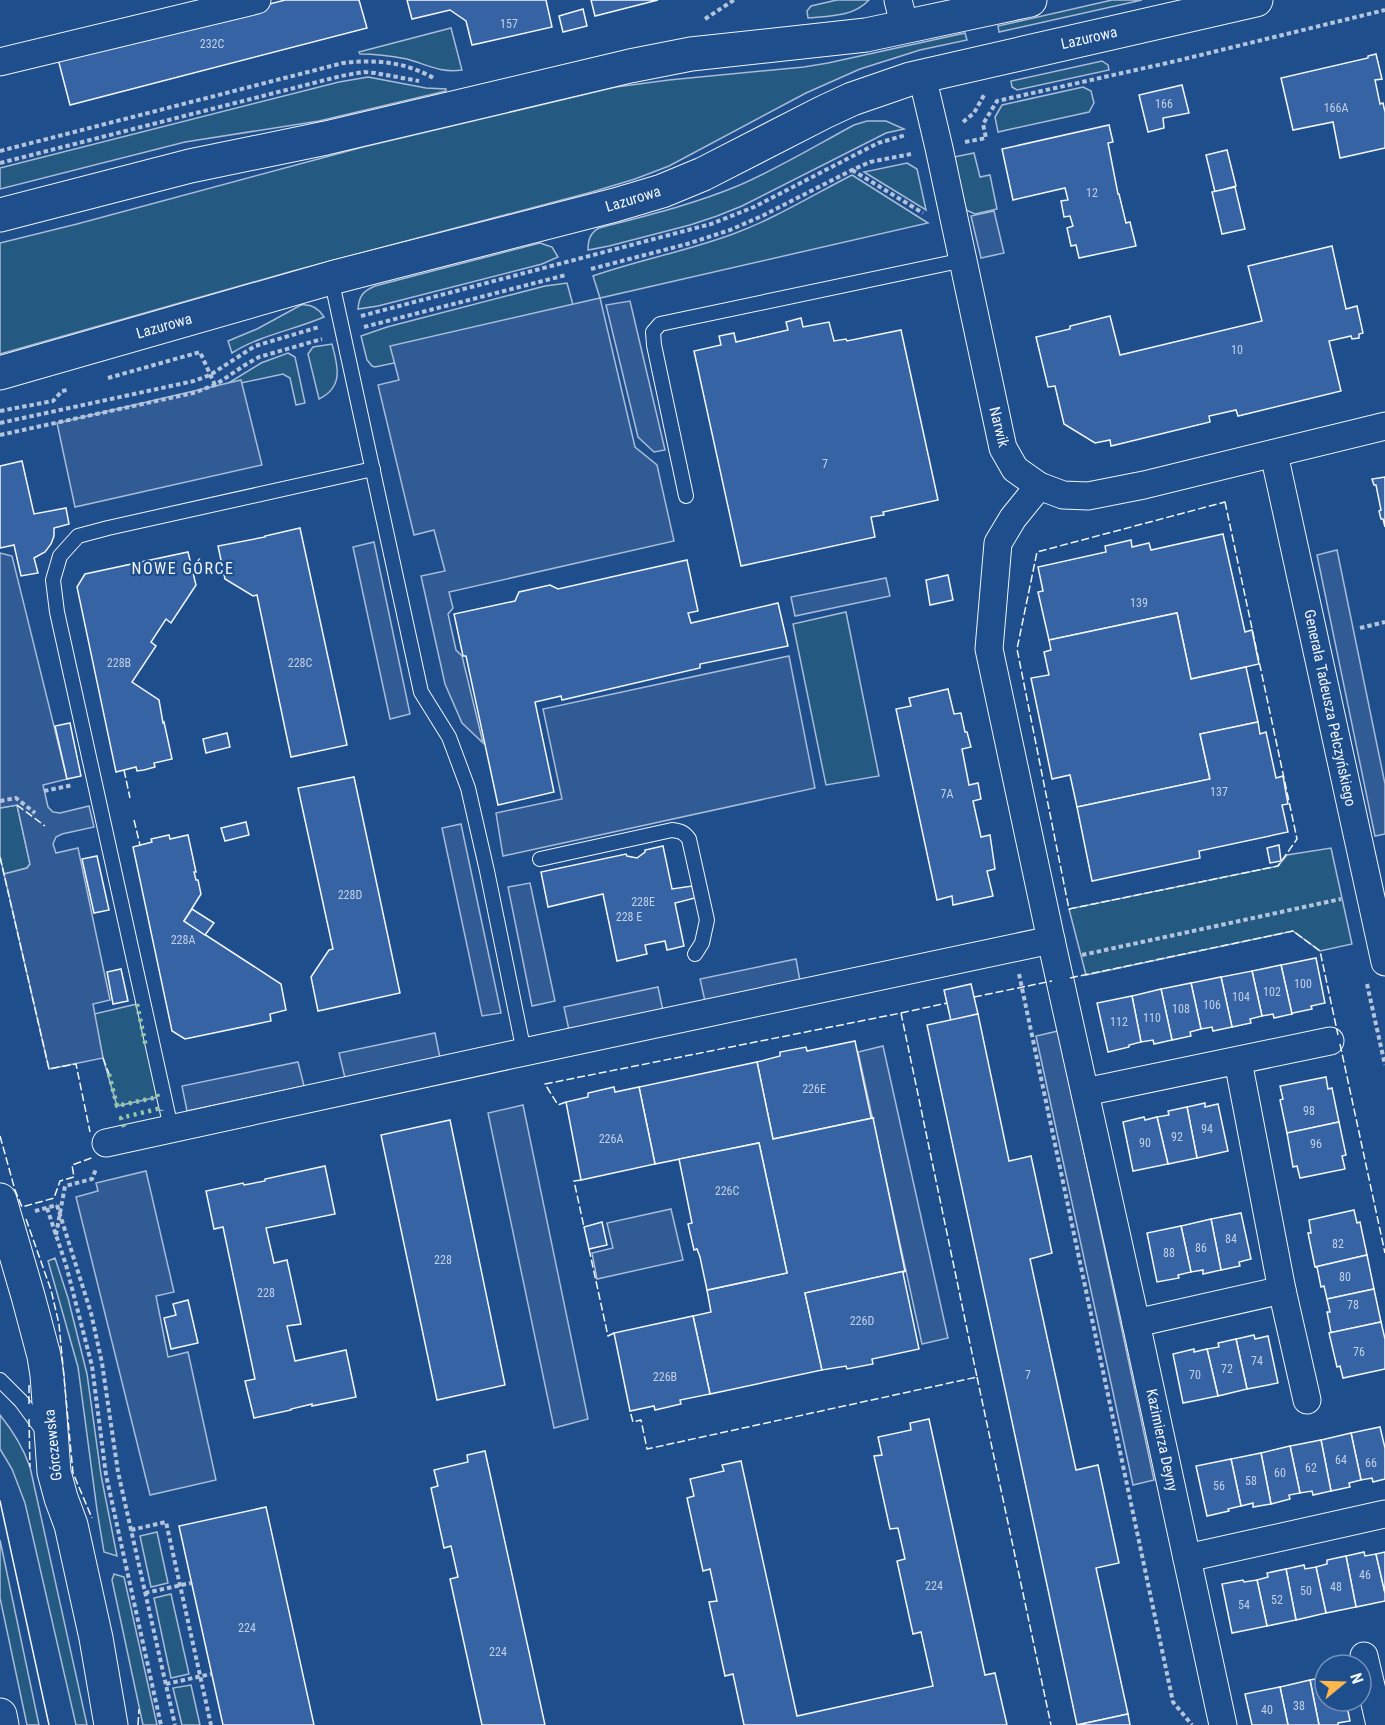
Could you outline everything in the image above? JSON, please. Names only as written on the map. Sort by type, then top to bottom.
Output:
[{"type":"main road","points":[[0,215],[190,166],[326,138],[630,66],[692,54],[838,38],[901,14],[1030,0]]},
{"type":"main road","name":"Lazurowa","points":[[0,373],[332,278],[615,205],[662,190],[703,174],[843,103],[922,76],[1256,0]]},
{"type":"main road","name":"Górczewska","points":[[0,1200],[44,1356],[54,1472],[71,1525],[96,1638],[111,1725]]},
{"type":"main road","points":[[0,1715],[2,1725]]},
{"type":"street","points":[[0,62],[257,0]]},
{"type":"street","name":"Narwik","points":[[922,76],[964,260],[1003,448],[1015,469],[1039,486],[1063,495],[1088,496],[1385,426]]},
{"type":"street","name":"Generała Tadeusza Pełczyńskiego","points":[[1274,454],[1385,962]]},
{"type":"street","name":"Kazimierza Deyny","points":[[1039,486],[1013,519],[998,543],[989,649],[1223,1725]]},
{"type":"street","points":[[106,1143],[1051,940]]},
{"type":"street","points":[[1084,1092],[1330,1041]]},
{"type":"street","points":[[1238,1061],[1282,1290],[1307,1400]]},
{"type":"street","points":[[1136,1323],[1282,1290]]},
{"type":"street","points":[[1187,1558],[1385,1514]]},
{"type":"street","points":[[1373,1695],[1380,1725]]},
{"type":"lane","points":[[686,496],[654,345],[653,332],[660,324],[964,260]]},
{"type":"lane","points":[[332,278],[421,692],[449,737],[468,788],[524,1052]]},
{"type":"lane","points":[[171,1128],[57,612],[52,580],[60,556],[78,536],[373,469]]},
{"type":"lane","points":[[540,859],[672,830],[686,834],[690,839],[707,920],[702,943],[695,954]]},
{"type":"lane","points":[[0,1380],[21,1401],[51,1444]]},
{"type":"path","points":[[703,20],[734,0]]},
{"type":"path","points":[[986,138],[983,124],[997,100],[1165,63],[1385,10]]},
{"type":"path","points":[[0,151],[343,63],[386,62],[421,70],[435,79],[417,81],[364,72],[341,76],[0,163]]},
{"type":"path","points":[[957,124],[974,113],[984,93]]},
{"type":"path","points":[[357,317],[711,224],[754,207],[879,143],[913,134]]},
{"type":"path","points":[[591,269],[687,244],[730,230],[870,162],[920,152]]},
{"type":"path","points":[[852,170],[925,214]]},
{"type":"path","points":[[360,328],[566,275]]},
{"type":"path","points":[[0,423],[194,381],[210,375],[255,346],[328,324]]},
{"type":"path","points":[[0,435],[193,393],[215,385],[259,357],[331,336]]},
{"type":"path","points":[[97,381],[200,352],[215,385]]},
{"type":"path","points":[[0,411],[53,401],[62,391],[74,388]]},
{"type":"path","points":[[1360,628],[1385,622]]},
{"type":"path","points":[[44,791],[82,783]]},
{"type":"path","points":[[0,801],[16,798],[35,813]]},
{"type":"path","points":[[1073,957],[1348,897]]},
{"type":"path","points":[[1022,987],[1173,1702],[1192,1725]]},
{"type":"path","points":[[92,1179],[65,1186],[59,1204],[60,1213],[91,1313],[102,1363],[118,1472],[175,1725]]},
{"type":"path","points":[[34,1211],[59,1204]]},
{"type":"path","points":[[46,1208],[66,1265],[92,1366],[106,1474],[161,1725]]},
{"type":"path","points":[[56,1236],[60,1213]]},
{"type":"path","points":[[131,1530],[166,1522],[211,1725]]},
{"type":"path","points":[[146,1593],[191,1583]]},
{"type":"path","points":[[166,1684],[211,1674]]},
{"type":"shaded area","points":[[837,0],[869,0],[863,6],[848,13],[808,18],[807,11],[811,6]]},
{"type":"shaded area","points":[[1112,0],[1142,0],[999,32],[998,26]]},
{"type":"shaded area","points":[[451,28],[462,70],[440,69],[407,59],[360,54],[359,52]]},
{"type":"shaded area","points":[[965,33],[967,40],[920,50],[860,69],[806,93],[669,166],[635,179],[289,272],[0,354],[0,243],[363,147],[616,87],[804,67]]},
{"type":"shaded area","points":[[1102,61],[1108,65],[1109,70],[1017,90],[1012,87],[1011,81]]},
{"type":"shaded area","points":[[368,77],[426,88],[446,89],[446,91],[319,121],[185,142],[0,189],[0,168],[339,82]]},
{"type":"shaded area","points":[[1083,87],[1091,91],[1094,103],[1089,112],[998,132],[995,117],[1002,105]]},
{"type":"shaded area","points":[[867,121],[886,121],[904,129],[886,133],[742,206],[717,216],[690,225],[588,250],[590,237],[599,228],[685,205],[735,187],[854,125]]},
{"type":"shaded area","points":[[974,153],[980,177],[990,175],[997,209],[975,214],[966,210],[954,157]]},
{"type":"shaded area","points":[[907,163],[917,169],[926,210],[864,172]]},
{"type":"shaded area","points":[[852,175],[928,223],[600,298],[593,276],[733,234],[778,214]]},
{"type":"shaded area","points":[[994,211],[1004,253],[981,258],[971,216]]},
{"type":"shaded area","points":[[540,243],[552,247],[558,257],[542,264],[378,306],[358,309],[362,294],[375,286]]},
{"type":"shaded area","points":[[567,283],[579,327],[421,363],[394,363],[375,367],[367,360],[361,336],[387,327],[545,286]]},
{"type":"shaded area","points":[[600,298],[635,447],[657,465],[674,541],[449,592],[453,608],[448,614],[456,650],[462,656],[483,743],[462,723],[445,684],[421,576],[445,571],[434,530],[414,535],[378,385],[399,380],[390,346]]},
{"type":"shaded area","points":[[630,301],[665,450],[654,452],[638,437],[606,305]]},
{"type":"shaded area","points":[[301,305],[314,308],[324,317],[266,337],[232,353],[228,341],[257,329]]},
{"type":"shaded area","points":[[332,344],[337,368],[336,382],[327,394],[319,399],[308,354],[313,347]]},
{"type":"shaded area","points":[[288,353],[295,357],[305,403],[296,405],[290,378],[283,374],[222,387],[261,363]]},
{"type":"shaded area","points":[[241,380],[262,465],[75,507],[57,423]]},
{"type":"shaded area","points":[[374,542],[410,714],[390,719],[353,547]]},
{"type":"shaded area","points":[[1337,550],[1385,784],[1385,834],[1375,836],[1317,555]]},
{"type":"shaded area","points":[[0,553],[12,556],[67,779],[43,785],[48,807],[53,812],[60,813],[89,806],[94,827],[62,834],[56,837],[53,844],[56,853],[78,848],[110,1000],[93,1004],[103,1058],[49,1069],[4,874],[27,868],[30,864],[17,805],[0,808]]},
{"type":"shaded area","points":[[886,578],[890,596],[795,616],[791,597]]},
{"type":"shaded area","points":[[846,612],[879,776],[826,785],[793,624]]},
{"type":"shaded area","points":[[789,656],[815,788],[503,856],[496,813],[562,799],[543,709]]},
{"type":"shaded area","points":[[17,805],[30,864],[27,868],[4,874],[0,857],[0,808]]},
{"type":"shaded area","points":[[461,824],[501,1013],[482,1016],[442,828]]},
{"type":"shaded area","points":[[1331,848],[1352,944],[1320,951],[1293,931],[1086,975],[1069,909],[1278,866],[1287,855]]},
{"type":"shaded area","points":[[530,883],[555,1001],[532,1006],[508,887]]},
{"type":"shaded area","points":[[796,959],[800,981],[705,1001],[700,979]]},
{"type":"shaded area","points":[[658,987],[663,1011],[569,1030],[564,1007]]},
{"type":"shaded area","points":[[137,1004],[158,1097],[117,1106],[103,1058],[94,1014]]},
{"type":"shaded area","points":[[1058,1031],[1154,1480],[1133,1485],[1036,1036]]},
{"type":"shaded area","points":[[435,1033],[440,1058],[345,1078],[339,1053]]},
{"type":"shaded area","points":[[883,1046],[948,1338],[922,1344],[858,1052]]},
{"type":"shaded area","points":[[298,1062],[304,1086],[187,1111],[182,1086]]},
{"type":"shaded area","points":[[523,1105],[588,1419],[554,1428],[488,1113]]},
{"type":"shaded area","points":[[146,1171],[174,1292],[156,1296],[168,1357],[188,1352],[216,1480],[150,1495],[76,1197],[98,1191],[96,1183]]},
{"type":"shaded area","points":[[671,1209],[683,1260],[597,1279],[592,1253],[613,1248],[607,1223]]},
{"type":"shaded area","points":[[55,1258],[68,1298],[87,1374],[101,1475],[117,1556],[104,1552],[78,1367],[48,1261]]},
{"type":"shaded area","points":[[0,1415],[17,1440],[30,1467],[87,1725],[76,1725],[25,1503],[12,1469],[0,1449]]},
{"type":"shaded area","points":[[157,1532],[168,1583],[151,1587],[140,1536]]},
{"type":"shaded area","points":[[0,1540],[39,1725],[27,1725],[0,1598]]},
{"type":"shaded area","points":[[114,1574],[124,1577],[157,1725],[143,1725],[112,1580]]},
{"type":"shaded area","points":[[171,1594],[189,1674],[171,1678],[154,1598]]},
{"type":"shaded area","points":[[191,1685],[200,1725],[182,1725],[173,1688]]},
{"type":"building","points":[[285,0],[359,0],[367,28],[70,105],[58,59]]},
{"type":"building","points":[[407,0],[546,0],[552,27],[472,45],[466,21],[450,10],[412,19]]},
{"type":"building","points":[[591,0],[658,0],[595,16]]},
{"type":"building","points":[[583,9],[587,26],[563,32],[559,16]]},
{"type":"building","points":[[1376,54],[1382,79],[1375,80],[1380,104],[1383,103],[1385,112],[1385,148],[1340,158],[1333,122],[1293,130],[1281,78],[1368,58]]},
{"type":"building","points":[[1182,85],[1189,113],[1163,118],[1164,128],[1148,132],[1139,95]]},
{"type":"building","points":[[1109,125],[1113,142],[1108,143],[1118,194],[1126,223],[1130,222],[1136,246],[1079,258],[1076,245],[1071,246],[1067,228],[1073,226],[1070,216],[1064,217],[1061,201],[1068,200],[1065,188],[1013,200],[1002,149]]},
{"type":"building","points":[[1227,150],[1236,186],[1215,192],[1206,155]]},
{"type":"building","points":[[1235,187],[1245,229],[1222,234],[1212,192]]},
{"type":"building","points":[[1332,246],[1346,309],[1357,306],[1363,333],[1359,334],[1359,338],[1352,339],[1351,336],[1329,341],[1341,391],[1238,416],[1236,410],[1209,416],[1210,422],[1111,446],[1110,440],[1095,443],[1064,424],[1055,386],[1048,387],[1036,337],[1110,316],[1120,355],[1262,321],[1248,266]]},
{"type":"building","points":[[801,318],[803,327],[829,322],[834,341],[846,339],[847,341],[901,330],[938,500],[883,512],[884,515],[871,517],[875,537],[741,566],[694,351],[721,345],[719,336],[734,333],[736,342],[788,330],[786,322]]},
{"type":"building","points":[[22,461],[34,514],[66,508],[69,524],[54,528],[51,544],[45,552],[34,558],[38,573],[21,576],[14,545],[0,548],[0,466]]},
{"type":"building","points":[[1385,477],[1385,527],[1379,511],[1381,510],[1376,485],[1372,479]]},
{"type":"building","points":[[300,528],[347,745],[291,757],[257,595],[253,596],[225,579],[218,546]]},
{"type":"building","points":[[1223,534],[1245,632],[1252,630],[1259,664],[1191,679],[1177,613],[1049,640],[1038,592],[1043,591],[1038,567],[1106,552],[1105,546],[1131,540],[1132,547],[1149,543],[1151,550]]},
{"type":"building","points":[[188,552],[196,585],[171,623],[166,619],[151,642],[156,646],[132,682],[159,700],[172,759],[154,763],[155,767],[144,770],[137,771],[136,767],[116,772],[77,587],[85,574]]},
{"type":"building","points":[[687,560],[698,611],[688,613],[691,623],[778,603],[788,646],[700,664],[700,668],[562,700],[561,696],[535,702],[554,792],[498,805],[466,656],[463,656],[454,614],[515,601],[519,592],[550,585],[558,589]]},
{"type":"building","points":[[948,575],[953,600],[930,605],[926,580]]},
{"type":"building","points":[[1177,613],[1191,679],[1246,667],[1258,722],[1200,734],[1210,779],[1077,807],[1070,775],[1052,779],[1031,678],[1049,675],[1044,652],[1051,650],[1049,640]]},
{"type":"building","points":[[948,689],[954,714],[961,713],[971,747],[962,749],[969,785],[978,783],[981,799],[973,801],[981,837],[990,835],[995,869],[987,871],[993,896],[953,905],[952,896],[937,900],[896,709],[911,706],[909,698]]},
{"type":"building","points":[[1258,722],[1260,734],[1266,732],[1276,778],[1283,776],[1288,804],[1282,805],[1288,832],[1199,851],[1200,858],[1092,881],[1077,807],[1210,779],[1200,734]]},
{"type":"building","points":[[70,723],[81,776],[67,779],[55,726]]},
{"type":"building","points":[[227,733],[230,747],[206,753],[203,739]]},
{"type":"building","points":[[354,777],[400,993],[318,1011],[311,977],[329,950],[333,949],[298,788]]},
{"type":"building","points":[[246,822],[249,835],[225,841],[221,828]]},
{"type":"building","points":[[169,835],[170,839],[188,835],[196,872],[194,872],[201,894],[184,921],[281,984],[286,1010],[270,1014],[271,1021],[185,1039],[172,1031],[133,847],[152,842],[151,839]]},
{"type":"building","points":[[1279,845],[1281,861],[1270,863],[1267,848]]},
{"type":"building","points":[[663,846],[672,889],[692,886],[695,898],[675,903],[684,946],[667,950],[665,941],[645,945],[647,954],[617,961],[603,894],[548,907],[541,872],[626,854],[637,858],[645,850]]},
{"type":"building","points":[[97,856],[109,910],[94,913],[82,859]]},
{"type":"building","points":[[192,909],[214,923],[205,935],[184,921]]},
{"type":"building","points":[[1316,958],[1325,1003],[1292,1014],[1281,965]]},
{"type":"building","points":[[1281,965],[1292,1014],[1274,1018],[1273,1014],[1262,1016],[1252,971]]},
{"type":"building","points":[[121,969],[128,1001],[113,1004],[107,972]]},
{"type":"building","points":[[1252,971],[1262,1016],[1250,1019],[1251,1023],[1232,1027],[1221,977]]},
{"type":"building","points":[[1221,977],[1232,1027],[1213,1031],[1212,1027],[1201,1029],[1191,983]]},
{"type":"building","points":[[1191,983],[1201,1029],[1190,1032],[1191,1036],[1172,1040],[1161,989]]},
{"type":"building","points":[[971,984],[978,1014],[951,1021],[944,990]]},
{"type":"building","points":[[1161,989],[1172,1040],[1154,1044],[1153,1040],[1141,1042],[1132,996]]},
{"type":"building","points":[[1132,996],[1141,1042],[1108,1052],[1097,1003]]},
{"type":"building","points":[[978,1014],[1009,1161],[1031,1156],[1052,1253],[1030,1259],[1076,1470],[1098,1465],[1119,1563],[1096,1568],[1128,1714],[1077,1725],[927,1025]]},
{"type":"building","points":[[855,1041],[873,1118],[773,1139],[757,1062],[780,1056],[780,1052],[806,1047],[807,1051]]},
{"type":"building","points":[[757,1062],[773,1139],[873,1118],[905,1271],[805,1293],[822,1370],[710,1394],[693,1316],[711,1312],[707,1290],[787,1273],[759,1143],[655,1164],[639,1087]]},
{"type":"building","points":[[1326,1077],[1328,1089],[1332,1088],[1339,1122],[1287,1133],[1280,1100],[1283,1099],[1280,1086]]},
{"type":"building","points":[[614,1087],[615,1092],[639,1087],[655,1164],[581,1180],[566,1102],[588,1097],[588,1093]]},
{"type":"building","points":[[1205,1103],[1205,1107],[1218,1104],[1228,1151],[1197,1158],[1187,1107]]},
{"type":"building","points":[[1187,1107],[1197,1158],[1168,1164],[1157,1117],[1169,1115],[1168,1111]]},
{"type":"building","points":[[1144,1117],[1145,1120],[1157,1117],[1168,1164],[1133,1171],[1123,1122]]},
{"type":"building","points":[[450,1120],[505,1385],[437,1400],[381,1135]]},
{"type":"building","points":[[1339,1122],[1346,1155],[1342,1156],[1345,1169],[1300,1178],[1297,1166],[1293,1167],[1287,1133]]},
{"type":"building","points":[[759,1143],[787,1273],[707,1290],[700,1257],[697,1249],[694,1250],[688,1224],[692,1223],[679,1159]]},
{"type":"building","points":[[325,1166],[335,1214],[266,1228],[274,1263],[287,1260],[301,1324],[287,1326],[295,1361],[346,1350],[356,1397],[312,1406],[312,1404],[254,1418],[245,1381],[255,1379],[223,1227],[214,1229],[206,1191],[265,1181],[265,1179]]},
{"type":"building","points":[[1354,1210],[1357,1223],[1360,1222],[1367,1255],[1315,1267],[1308,1233],[1311,1233],[1309,1220]]},
{"type":"building","points":[[1241,1213],[1251,1259],[1239,1262],[1240,1266],[1221,1270],[1211,1219]]},
{"type":"building","points":[[1211,1219],[1221,1270],[1203,1274],[1203,1270],[1191,1272],[1181,1226]]},
{"type":"building","points":[[602,1222],[607,1245],[589,1249],[584,1227]]},
{"type":"building","points":[[1181,1226],[1191,1272],[1178,1275],[1179,1278],[1157,1282],[1147,1233]]},
{"type":"building","points":[[1367,1255],[1374,1289],[1327,1299],[1324,1286],[1321,1287],[1317,1267],[1315,1267]]},
{"type":"building","points":[[905,1271],[903,1273],[919,1349],[872,1359],[873,1364],[847,1369],[846,1366],[822,1370],[805,1293]]},
{"type":"building","points":[[1374,1289],[1381,1322],[1329,1333],[1331,1332],[1327,1312],[1330,1312],[1327,1299]]},
{"type":"building","points":[[188,1300],[198,1343],[171,1349],[164,1318],[176,1315],[173,1304]]},
{"type":"building","points":[[693,1316],[710,1394],[680,1400],[681,1404],[655,1410],[654,1406],[630,1411],[614,1333]]},
{"type":"building","points":[[1381,1322],[1385,1339],[1385,1369],[1343,1378],[1340,1366],[1337,1367],[1329,1333]]},
{"type":"building","points":[[1254,1335],[1255,1339],[1268,1336],[1278,1383],[1247,1389],[1236,1339]]},
{"type":"building","points":[[1236,1339],[1247,1389],[1218,1396],[1207,1349],[1219,1347],[1218,1343]]},
{"type":"building","points":[[1194,1349],[1194,1352],[1207,1349],[1218,1396],[1183,1403],[1173,1354]]},
{"type":"building","points":[[929,1419],[985,1675],[995,1673],[1007,1725],[744,1725],[733,1674],[725,1676],[709,1602],[717,1601],[710,1569],[703,1571],[687,1498],[694,1496],[690,1479],[724,1471],[722,1465],[741,1461],[797,1716],[933,1686],[921,1632],[913,1634],[897,1561],[905,1559],[898,1528],[890,1529],[874,1456],[882,1455],[878,1437],[911,1430],[910,1423]]},
{"type":"building","points":[[1380,1427],[1385,1448],[1385,1479],[1373,1482],[1372,1478],[1361,1480],[1351,1433]]},
{"type":"building","points":[[1351,1433],[1361,1480],[1349,1483],[1350,1487],[1331,1491],[1321,1440]]},
{"type":"building","points":[[1321,1440],[1331,1491],[1313,1495],[1312,1491],[1300,1493],[1290,1446]]},
{"type":"building","points":[[1290,1446],[1300,1493],[1289,1495],[1290,1499],[1271,1504],[1261,1453]]},
{"type":"building","points":[[485,1451],[545,1725],[482,1725],[450,1579],[458,1577],[451,1546],[444,1548],[431,1488],[438,1486],[434,1470],[468,1462],[467,1455]]},
{"type":"building","points":[[1261,1453],[1271,1504],[1253,1507],[1253,1503],[1241,1506],[1231,1459]]},
{"type":"building","points":[[1231,1459],[1241,1506],[1207,1516],[1196,1466]]},
{"type":"building","points":[[266,1507],[314,1725],[223,1725],[179,1526]]},
{"type":"building","points":[[1364,1552],[1365,1556],[1376,1554],[1385,1601],[1356,1607],[1346,1556]]},
{"type":"building","points":[[1385,1552],[1385,1593],[1376,1554]]},
{"type":"building","points":[[1346,1556],[1356,1607],[1326,1613],[1316,1567],[1327,1564],[1327,1560]]},
{"type":"building","points":[[1304,1565],[1305,1569],[1316,1567],[1326,1613],[1296,1620],[1286,1569]]},
{"type":"building","points":[[1286,1569],[1296,1620],[1267,1626],[1257,1580],[1268,1577],[1267,1573]]},
{"type":"building","points":[[1243,1580],[1244,1582],[1257,1580],[1267,1626],[1232,1633],[1222,1584]]},
{"type":"building","points":[[1313,1679],[1313,1695],[1310,1680]]},
{"type":"building","points":[[1310,1680],[1313,1713],[1317,1713],[1319,1725],[1288,1725],[1280,1687]]},
{"type":"building","points":[[1280,1687],[1288,1725],[1252,1725],[1245,1694]]},
{"type":"building","points":[[1317,1713],[1348,1713],[1350,1721],[1338,1723],[1338,1725],[1319,1725]]},
{"type":"building","points":[[1128,1714],[1130,1725],[1077,1725]]},
{"type":"tram line","points":[[0,1501],[49,1725]]},
{"type":"hedge","points":[[137,1004],[146,1047]]},
{"type":"hedge","points":[[109,1074],[117,1106],[158,1097],[157,1094]]},
{"type":"hedge","points":[[124,1127],[121,1118],[161,1108],[161,1111]]},
{"type":"fence","points":[[1225,502],[1297,839],[1278,866],[1069,909],[1017,649],[1037,552],[1225,502]]},
{"type":"fence","points":[[124,770],[130,798]]},
{"type":"fence","points":[[17,805],[45,826]]},
{"type":"fence","points":[[134,820],[140,845]]},
{"type":"fence","points":[[0,857],[49,1069],[76,1064],[90,1132]]},
{"type":"fence","points":[[1070,978],[1293,931],[1320,951],[1338,1035]]},
{"type":"fence","points":[[974,997],[1052,981]]},
{"type":"fence","points":[[901,1013],[947,1003]]},
{"type":"fence","points":[[566,1102],[558,1105],[545,1084],[901,1013],[977,1377],[647,1449],[641,1420],[633,1422],[630,1411]]},
{"type":"fence","points":[[1340,1044],[1385,1253]]},
{"type":"fence","points":[[103,1058],[109,1074]]},
{"type":"fence","points":[[0,1136],[22,1207],[54,1198],[60,1181],[74,1177],[72,1165],[94,1157]]},
{"type":"fence","points":[[581,1180],[574,1181],[584,1227]]},
{"type":"fence","points":[[26,1219],[51,1290],[59,1324],[73,1473],[92,1518]]},
{"type":"fence","points":[[589,1249],[608,1336],[614,1333]]},
{"type":"fence","points":[[977,1377],[1051,1725]]},
{"type":"fence","points":[[29,1385],[29,1404]]},
{"type":"fence","points":[[29,1419],[30,1467]]},
{"type":"fence","points":[[138,1725],[139,1709]]},
{"type":"district","name":"NOWE GÓRCE","points":[[183,568]]}]
